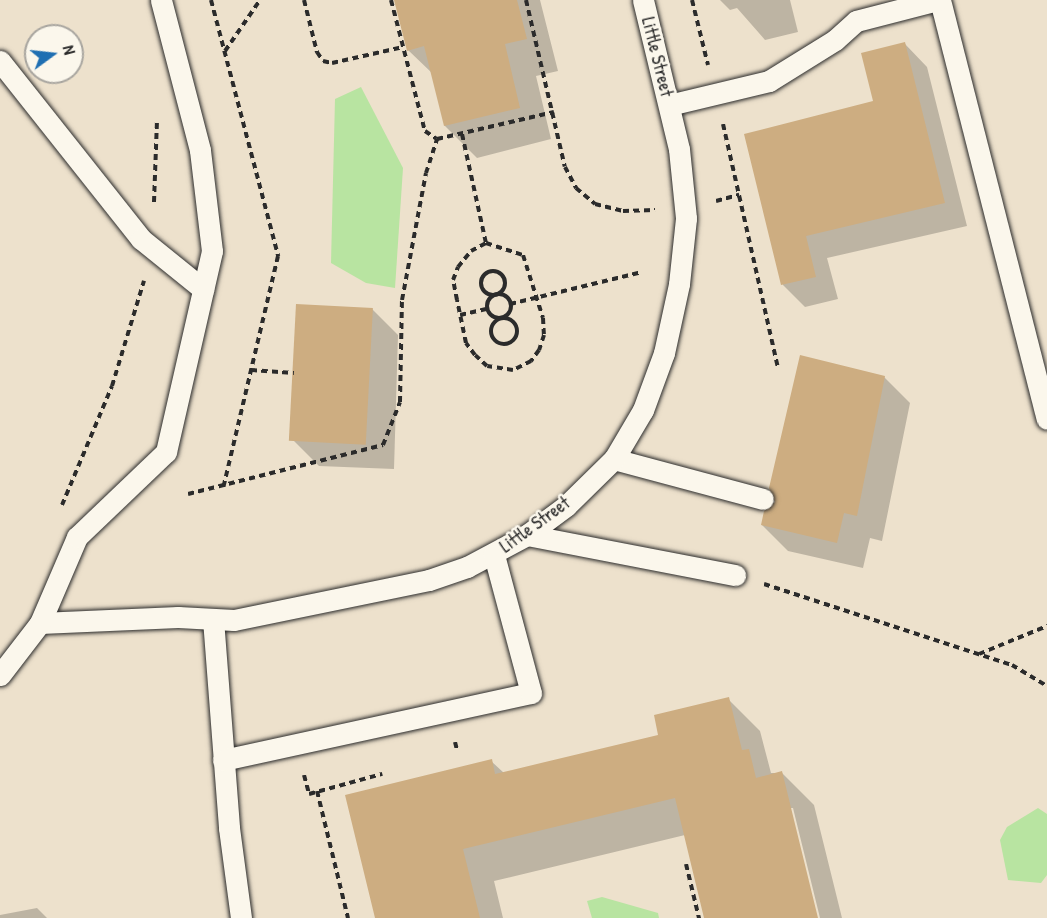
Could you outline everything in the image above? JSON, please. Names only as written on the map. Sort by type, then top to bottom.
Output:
[{"type":"lane","points":[[0,675],[40,623],[77,537],[166,452],[212,250],[200,150],[161,0]]},
{"type":"lane","name":"Little Street","points":[[40,623],[52,620],[234,620],[351,599],[429,580],[494,555],[527,535],[566,506],[614,459],[643,410],[664,353],[679,284],[686,206],[679,149],[643,0]]},
{"type":"lane","points":[[669,105],[769,81],[836,40],[856,21],[938,0],[1047,419]]},
{"type":"lane","points":[[0,61],[141,239],[203,289]]},
{"type":"lane","points":[[614,459],[763,499]]},
{"type":"lane","points":[[527,535],[735,575]]},
{"type":"lane","points":[[223,760],[531,693],[494,555]]},
{"type":"lane","points":[[213,619],[223,760],[241,918]]},
{"type":"path","points":[[211,0],[278,256],[223,488]]},
{"type":"path","points":[[224,51],[260,0]]},
{"type":"path","points":[[304,0],[317,52],[323,62],[332,63],[403,47]]},
{"type":"path","points":[[391,0],[425,131],[437,139],[554,112]]},
{"type":"path","points":[[526,0],[565,167],[576,188],[595,204],[622,212],[661,209]]},
{"type":"path","points":[[692,0],[778,369]]},
{"type":"path","points":[[57,517],[112,386],[150,258],[157,110]]},
{"type":"path","points":[[462,134],[486,243]]},
{"type":"path","points":[[188,494],[223,488],[384,445],[400,402],[402,300],[426,173],[437,139]]},
{"type":"path","points":[[712,202],[739,195]]},
{"type":"path","points":[[486,243],[506,247],[523,255],[538,297],[544,335],[531,361],[513,370],[487,366],[475,355],[466,343],[460,315],[453,280],[458,267],[471,251],[486,243]]},
{"type":"path","points":[[460,315],[487,309],[495,295],[502,290],[504,279],[492,271],[482,277],[480,285],[484,292],[495,295],[505,296],[510,304],[508,313],[501,318],[494,322],[491,333],[499,343],[507,344],[516,336],[517,328],[509,318],[501,318],[491,315],[487,309]]},
{"type":"path","points":[[510,304],[642,272]]},
{"type":"path","points":[[250,370],[294,373]]},
{"type":"path","points":[[735,575],[1012,665],[1047,686]]},
{"type":"path","points":[[979,654],[1047,626]]},
{"type":"path","points":[[295,746],[309,794],[382,774]]},
{"type":"path","points":[[318,792],[348,918]]},
{"type":"path","points":[[686,864],[699,918]]},
{"type":"shaded area","points":[[0,0],[1047,0],[1047,918],[0,918]]},
{"type":"green space","points":[[361,87],[403,168],[395,288],[366,283],[331,263],[335,99]]},
{"type":"green space","points":[[1038,808],[1047,814],[1047,875],[1041,883],[1008,880],[1000,840],[1007,827]]},
{"type":"green space","points":[[602,897],[658,913],[659,918],[592,918],[587,901]]},
{"type":"building","points":[[394,0],[517,0],[527,39],[505,44],[520,108],[444,126],[424,46],[407,51]]},
{"type":"building","points":[[905,42],[945,203],[806,236],[816,277],[781,285],[744,134],[873,101],[861,53]]},
{"type":"building","points":[[296,304],[373,308],[366,445],[289,441]]},
{"type":"building","points":[[800,355],[885,376],[857,516],[844,513],[837,543],[761,525],[764,511],[775,502],[769,488]]},
{"type":"building","points":[[729,697],[742,750],[749,749],[756,778],[782,771],[818,918],[704,918],[675,798],[463,849],[480,918],[375,918],[345,795],[492,759],[495,774],[658,735],[654,715]]}]
